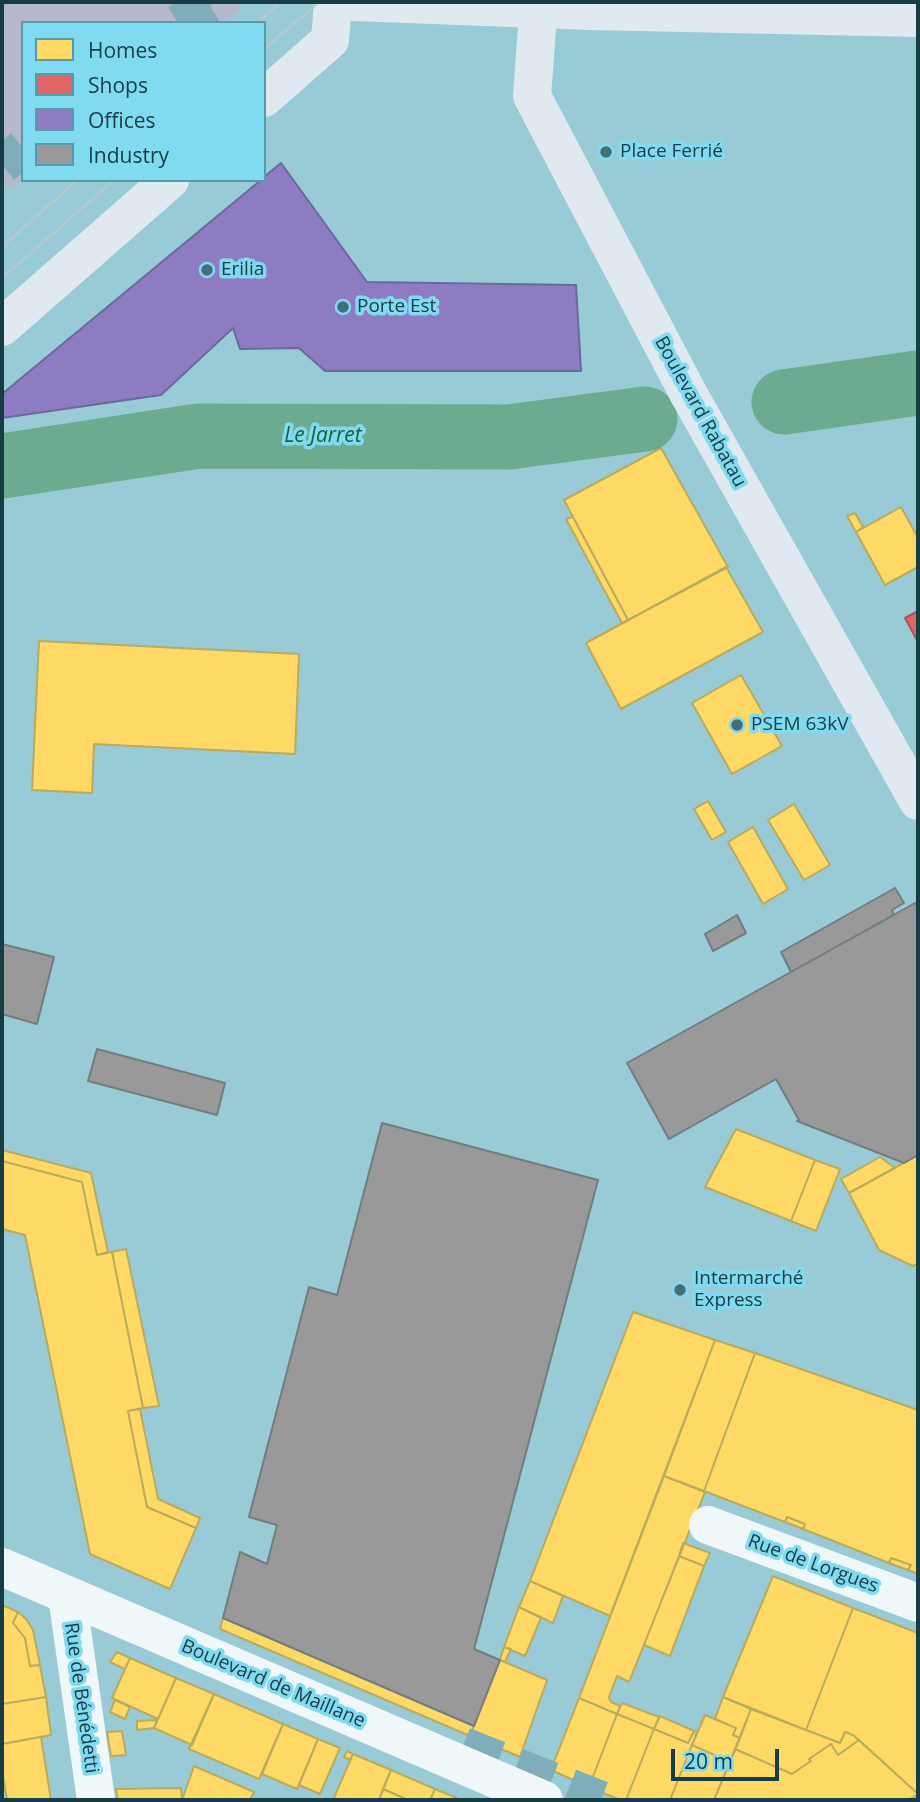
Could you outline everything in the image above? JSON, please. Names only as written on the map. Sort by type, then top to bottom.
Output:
[{"type":"main road","points":[[266,96],[330,40],[333,2]]},
{"type":"main road","points":[[355,2],[539,5],[918,18]]},
{"type":"main road","name":"Boulevard Rabatau","points":[[539,5],[532,96],[688,393],[918,800]]},
{"type":"main road","points":[[2,327],[168,182]]},
{"type":"street","name":"Rue de Lorgues","points":[[708,1525],[918,1603]]},
{"type":"street","name":"Boulevard de Maillane","points":[[2,1567],[544,1800]]},
{"type":"street","name":"Rue de Bénédetti","points":[[67,1595],[96,1800]]},
{"type":"shaded area","points":[[2,2],[240,2],[241,9],[227,21],[21,21],[21,179],[10,190],[2,181]]},
{"type":"building: Homes","points":[[661,448],[728,567],[628,620],[564,500]]},
{"type":"building: Homes","points":[[901,507],[918,538],[918,567],[885,585],[856,532]]},
{"type":"building: Homes","points":[[855,513],[863,527],[856,532],[847,516]]},
{"type":"building: Homes","points":[[573,517],[628,620],[622,623],[566,519]]},
{"type":"building: Homes","points":[[726,567],[763,632],[621,709],[586,643]]},
{"type":"building: Homes","points":[[39,641],[299,654],[295,754],[94,744],[92,793],[32,790]]},
{"type":"building: Homes","name":"PSEM 63kV","points":[[741,675],[782,746],[732,774],[692,703]]},
{"type":"building: Homes","points":[[708,801],[726,832],[712,840],[694,809]]},
{"type":"building: Homes","points":[[794,804],[830,865],[804,880],[768,820]]},
{"type":"building: Homes","points":[[753,827],[788,889],[763,904],[728,842]]},
{"type":"building: Homes","points":[[736,1129],[815,1160],[791,1221],[705,1187]]},
{"type":"building: Homes","points":[[2,1150],[91,1173],[108,1252],[97,1255],[82,1182],[2,1161]]},
{"type":"building: Homes","points":[[918,1155],[918,1263],[913,1266],[879,1250],[849,1193]]},
{"type":"building: Homes","points":[[880,1157],[895,1168],[849,1193],[841,1179]]},
{"type":"building: Homes","points":[[815,1160],[840,1169],[816,1231],[791,1221]]},
{"type":"building: Homes","points":[[2,1161],[82,1182],[97,1255],[112,1252],[143,1408],[128,1411],[147,1507],[196,1528],[170,1589],[90,1554],[25,1235],[2,1229]]},
{"type":"building: Homes","points":[[126,1249],[159,1406],[143,1408],[112,1252]]},
{"type":"building: Homes","points":[[633,1312],[715,1340],[610,1616],[530,1581]]},
{"type":"building: Homes","points":[[715,1340],[755,1353],[704,1491],[664,1476]]},
{"type":"building: Homes","points":[[755,1353],[918,1410],[918,1574],[908,1570],[911,1565],[891,1558],[889,1563],[803,1529],[805,1524],[787,1517],[785,1522],[704,1491]]},
{"type":"building: Homes","points":[[140,1409],[158,1499],[200,1518],[196,1528],[147,1507],[128,1411]]},
{"type":"building: Homes","points":[[664,1476],[705,1492],[629,1682],[617,1676],[609,1697],[611,1702],[620,1706],[617,1714],[579,1698]]},
{"type":"building: Homes","points":[[787,1517],[805,1524],[803,1529],[785,1522]]},
{"type":"building: Homes","points":[[683,1543],[710,1553],[704,1566],[679,1556]]},
{"type":"building: Homes","points":[[679,1556],[704,1566],[670,1656],[644,1645]]},
{"type":"building: Homes","points":[[891,1558],[911,1565],[908,1570],[889,1563]]},
{"type":"building: Homes","points":[[773,1576],[853,1608],[806,1730],[723,1697]]},
{"type":"building: Homes","points":[[530,1581],[563,1596],[553,1623],[519,1607]]},
{"type":"building: Homes","points":[[2,1605],[18,1612],[13,1623],[25,1638],[30,1666],[40,1665],[46,1697],[2,1704]]},
{"type":"building: Homes","points":[[519,1607],[541,1618],[525,1656],[504,1647]]},
{"type":"building: Homes","points":[[853,1608],[918,1633],[918,1794],[853,1735],[845,1732],[840,1743],[806,1730]]},
{"type":"building: Homes","points":[[18,1612],[33,1630],[40,1665],[30,1666],[25,1638],[13,1623]]},
{"type":"building: Homes","points":[[223,1618],[474,1726],[470,1736],[220,1629]]},
{"type":"building: Homes","points":[[504,1647],[511,1649],[505,1662],[500,1660]]},
{"type":"building: Homes","points":[[117,1652],[130,1658],[125,1669],[110,1662]]},
{"type":"building: Homes","points":[[130,1658],[176,1678],[158,1719],[112,1698]]},
{"type":"building: Homes","points":[[500,1660],[547,1680],[520,1757],[470,1736]]},
{"type":"building: Homes","points":[[176,1678],[214,1694],[192,1745],[154,1728]]},
{"type":"building: Homes","points":[[214,1694],[283,1724],[259,1779],[189,1749]]},
{"type":"building: Homes","points":[[46,1697],[51,1735],[2,1744],[2,1704]]},
{"type":"building: Homes","points":[[723,1697],[751,1709],[740,1738],[733,1735],[736,1728],[715,1719]]},
{"type":"building: Homes","points":[[579,1698],[617,1714],[589,1787],[551,1770]]},
{"type":"building: Homes","points":[[115,1700],[130,1707],[125,1719],[110,1712]]},
{"type":"building: Homes","points":[[622,1703],[659,1717],[654,1729],[617,1714]]},
{"type":"building: Homes","points":[[751,1709],[840,1743],[845,1732],[859,1740],[838,1755],[831,1744],[792,1774],[735,1749]]},
{"type":"building: Homes","points":[[617,1714],[654,1729],[626,1800],[589,1787]]},
{"type":"building: Homes","points":[[705,1715],[736,1728],[733,1735],[740,1738],[730,1762],[692,1745]]},
{"type":"building: Homes","points":[[660,1716],[694,1731],[688,1743],[654,1729]]},
{"type":"building: Homes","points":[[157,1720],[154,1728],[137,1730],[137,1721]]},
{"type":"building: Homes","points":[[283,1724],[318,1739],[297,1789],[262,1774]]},
{"type":"building: Homes","points":[[654,1729],[688,1743],[694,1731],[697,1732],[670,1800],[626,1800]]},
{"type":"building: Homes","points":[[122,1731],[126,1755],[111,1756],[107,1732]]},
{"type":"building: Homes","points":[[41,1737],[51,1800],[7,1800],[2,1770],[2,1744]]},
{"type":"building: Homes","points":[[318,1739],[340,1748],[320,1794],[299,1785]]},
{"type":"building: Homes","points":[[859,1740],[918,1794],[909,1800],[714,1800],[735,1749],[792,1774],[831,1744],[838,1755]]},
{"type":"building: Homes","points":[[692,1745],[730,1762],[714,1800],[670,1800]]},
{"type":"building: Homes","points":[[347,1751],[353,1754],[350,1760],[344,1757]]},
{"type":"building: Homes","points":[[353,1754],[391,1770],[379,1800],[333,1800]]},
{"type":"building: Homes","points":[[194,1766],[254,1792],[250,1800],[182,1800]]},
{"type":"building: Homes","points":[[391,1770],[435,1789],[430,1800],[402,1800],[404,1798],[383,1789]]},
{"type":"building: Homes","points":[[181,1788],[182,1800],[118,1800],[116,1789]]},
{"type":"building: Homes","points":[[383,1789],[404,1798],[379,1800]]},
{"type":"building: Homes","points":[[435,1789],[457,1798],[430,1800]]},
{"type":"building: Shops","points":[[918,611],[918,642],[905,618]]},
{"type":"building: Offices","name":"Porte Est","points":[[281,163],[367,282],[576,285],[581,371],[325,371],[299,348],[240,349],[233,328],[161,395],[2,418],[2,394],[259,182],[266,182],[266,175]]},
{"type":"building: Industry","points":[[895,888],[904,903],[892,910],[894,915],[791,972],[781,952]]},
{"type":"building: Industry","points":[[915,903],[918,910],[918,1155],[904,1163],[797,1121],[799,1120],[776,1079],[669,1139],[627,1063]]},
{"type":"building: Industry","points":[[737,915],[746,933],[713,951],[705,934]]},
{"type":"building: Industry","points":[[2,944],[54,957],[37,1024],[2,1014]]},
{"type":"building: Industry","points":[[97,1049],[225,1083],[217,1115],[88,1081]]},
{"type":"building: Industry","points":[[382,1123],[598,1180],[474,1649],[500,1660],[474,1726],[223,1618],[240,1552],[267,1564],[277,1525],[249,1517],[309,1287],[337,1295]]},
{"type":"waterway","name":"Le Jarret","points":[[784,402],[918,383]]},
{"type":"waterway","name":"Le Jarret","points":[[2,466],[199,436],[509,437],[645,419]]},
{"type":"tunnel","points":[[181,21],[209,4],[218,2]]},
{"type":"tunnel","points":[[2,165],[21,150]]},
{"type":"tunnel","points":[[463,1746],[601,1800]]},
{"type":"tram line","points":[[259,21],[281,2]]},
{"type":"tram line","points":[[266,47],[319,2]]},
{"type":"tram line","points":[[2,247],[75,182]]},
{"type":"tram line","points":[[2,278],[112,182]]},
{"type":"place","name":"Place Ferrié","points":[[606,152]]},
{"type":"place","name":"Erilia","points":[[207,270]]},
{"type":"place","name":"Porte Est","points":[[343,307]]},
{"type":"place","name":"PSEM 63kV","points":[[737,725]]},
{"type":"place","name":"Intermarché Express","points":[[680,1290]]}]
